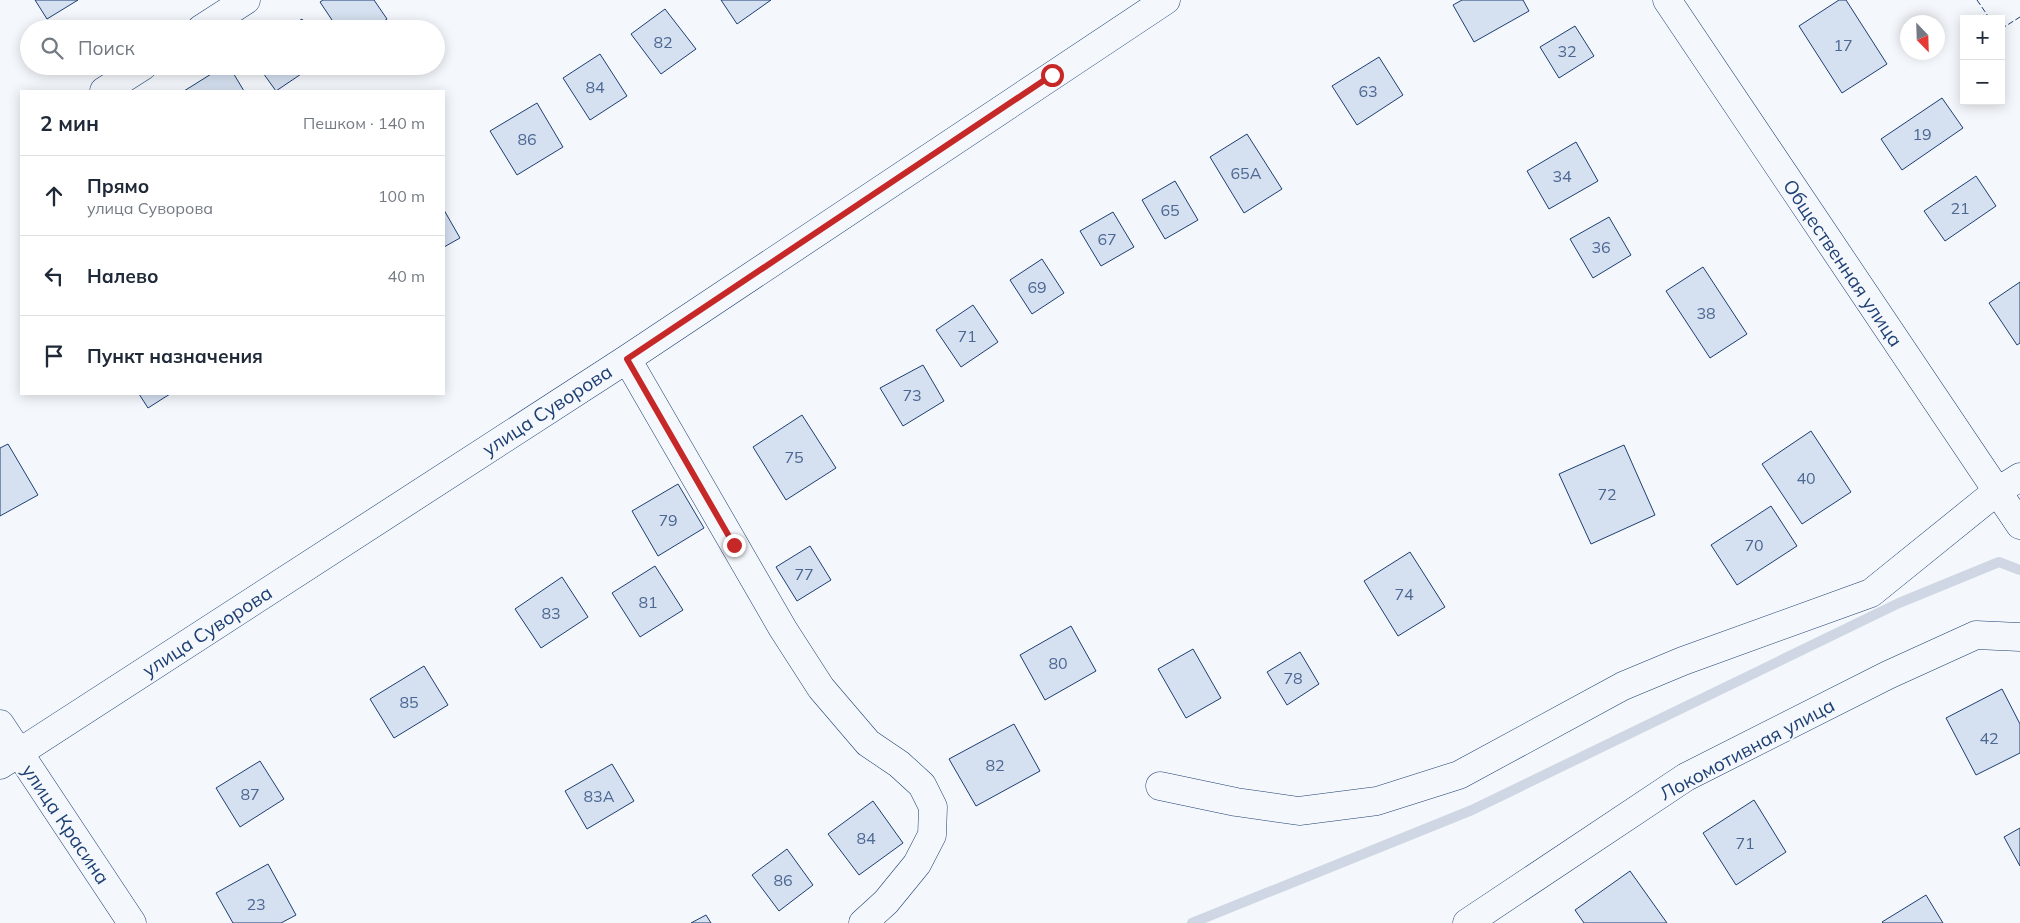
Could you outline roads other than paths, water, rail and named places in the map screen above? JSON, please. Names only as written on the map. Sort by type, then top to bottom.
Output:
[{"type":"street","points":[[215,20],[246,0]]},
{"type":"street","name":"улица Суворова","points":[[10,759],[627,359],[1166,0]]},
{"type":"street","name":"Общественная улица","points":[[1666,0],[1996,492],[2020,524]]},
{"type":"street","points":[[106,90],[129,75]]},
{"type":"street","points":[[627,359],[783,629],[821,688],[868,743],[899,764],[922,785],[933,807],[932,835],[917,864],[886,902],[863,923]]},
{"type":"street","points":[[1160,786],[1236,802],[1299,811],[1377,801],[1459,776],[1623,686],[1683,661],[1871,593],[1996,492],[2020,476]]},
{"type":"street","name":"Локомотивная улица","points":[[1467,923],[1686,777],[1888,675],[1976,636],[2020,637]]},
{"type":"street","name":"улица Красина","points":[[0,724],[10,759],[132,923]]},
{"type":"waterway","points":[[1192,923],[1472,810],[1899,603],[1999,562],[2020,570]]}]
